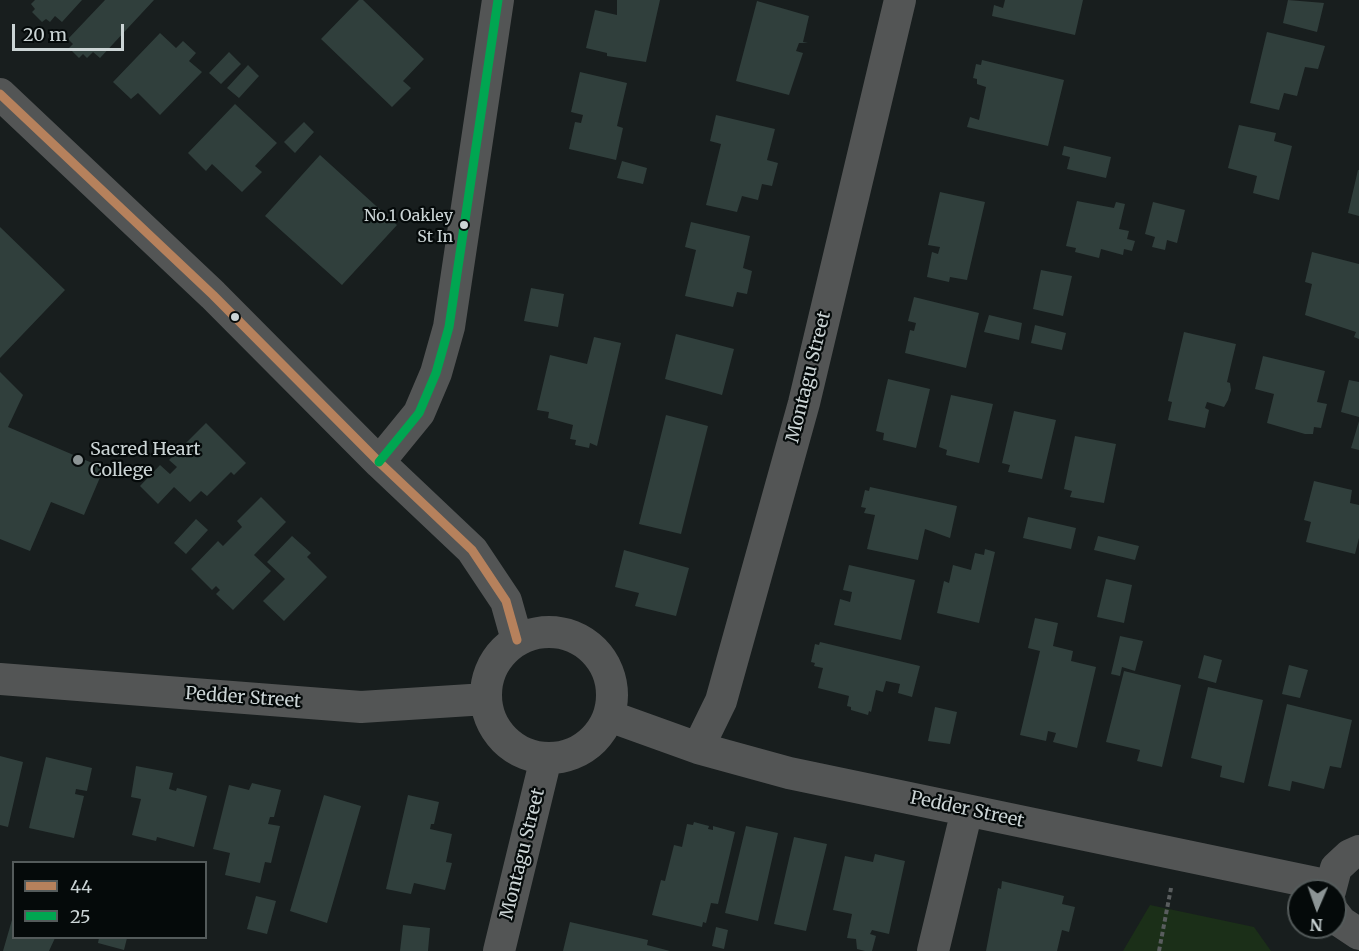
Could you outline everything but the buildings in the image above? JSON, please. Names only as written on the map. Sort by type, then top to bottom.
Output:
[{"type":"street","points":[[380,462],[418,413],[436,373],[449,327],[498,0]]},
{"type":"street","name":"Montagu Street","points":[[698,748],[721,701],[804,403],[900,0]]},
{"type":"street","points":[[0,94],[213,295],[380,462],[472,550],[506,601],[517,640]]},
{"type":"street","points":[[554,632],[573,636],[589,646],[602,661],[610,678],[613,697],[609,716],[599,734],[584,747],[566,756],[546,758],[528,754],[512,746],[499,732],[490,717],[486,699],[487,682],[493,665],[503,651],[517,640],[535,633],[554,632]]},
{"type":"street","name":"Pedder Street","points":[[0,679],[361,707],[486,699]]},
{"type":"street","name":"Pedder Street","points":[[609,716],[698,748],[789,773],[1179,855],[1287,885]]},
{"type":"street","name":"Montagu Street","points":[[499,951],[546,758]]},
{"type":"street","points":[[933,951],[967,810]]},
{"type":"street","points":[[1337,879],[1342,861],[1359,851]]},
{"type":"path","points":[[1159,951],[1179,855]]},
{"type":"green space","points":[[1150,905],[1254,927],[1271,951],[1123,951]]},
{"type":"transit line","name":"25","points":[[379,462],[419,413],[436,373],[449,327],[498,0]]},
{"type":"transit line","name":"44","points":[[0,94],[213,295],[379,462],[472,550],[506,601],[517,640]]},
{"type":"place","name":"No.1 Oakley St In","points":[[464,225]]},
{"type":"place","name":"Sacred Heart College","points":[[78,460]]}]
